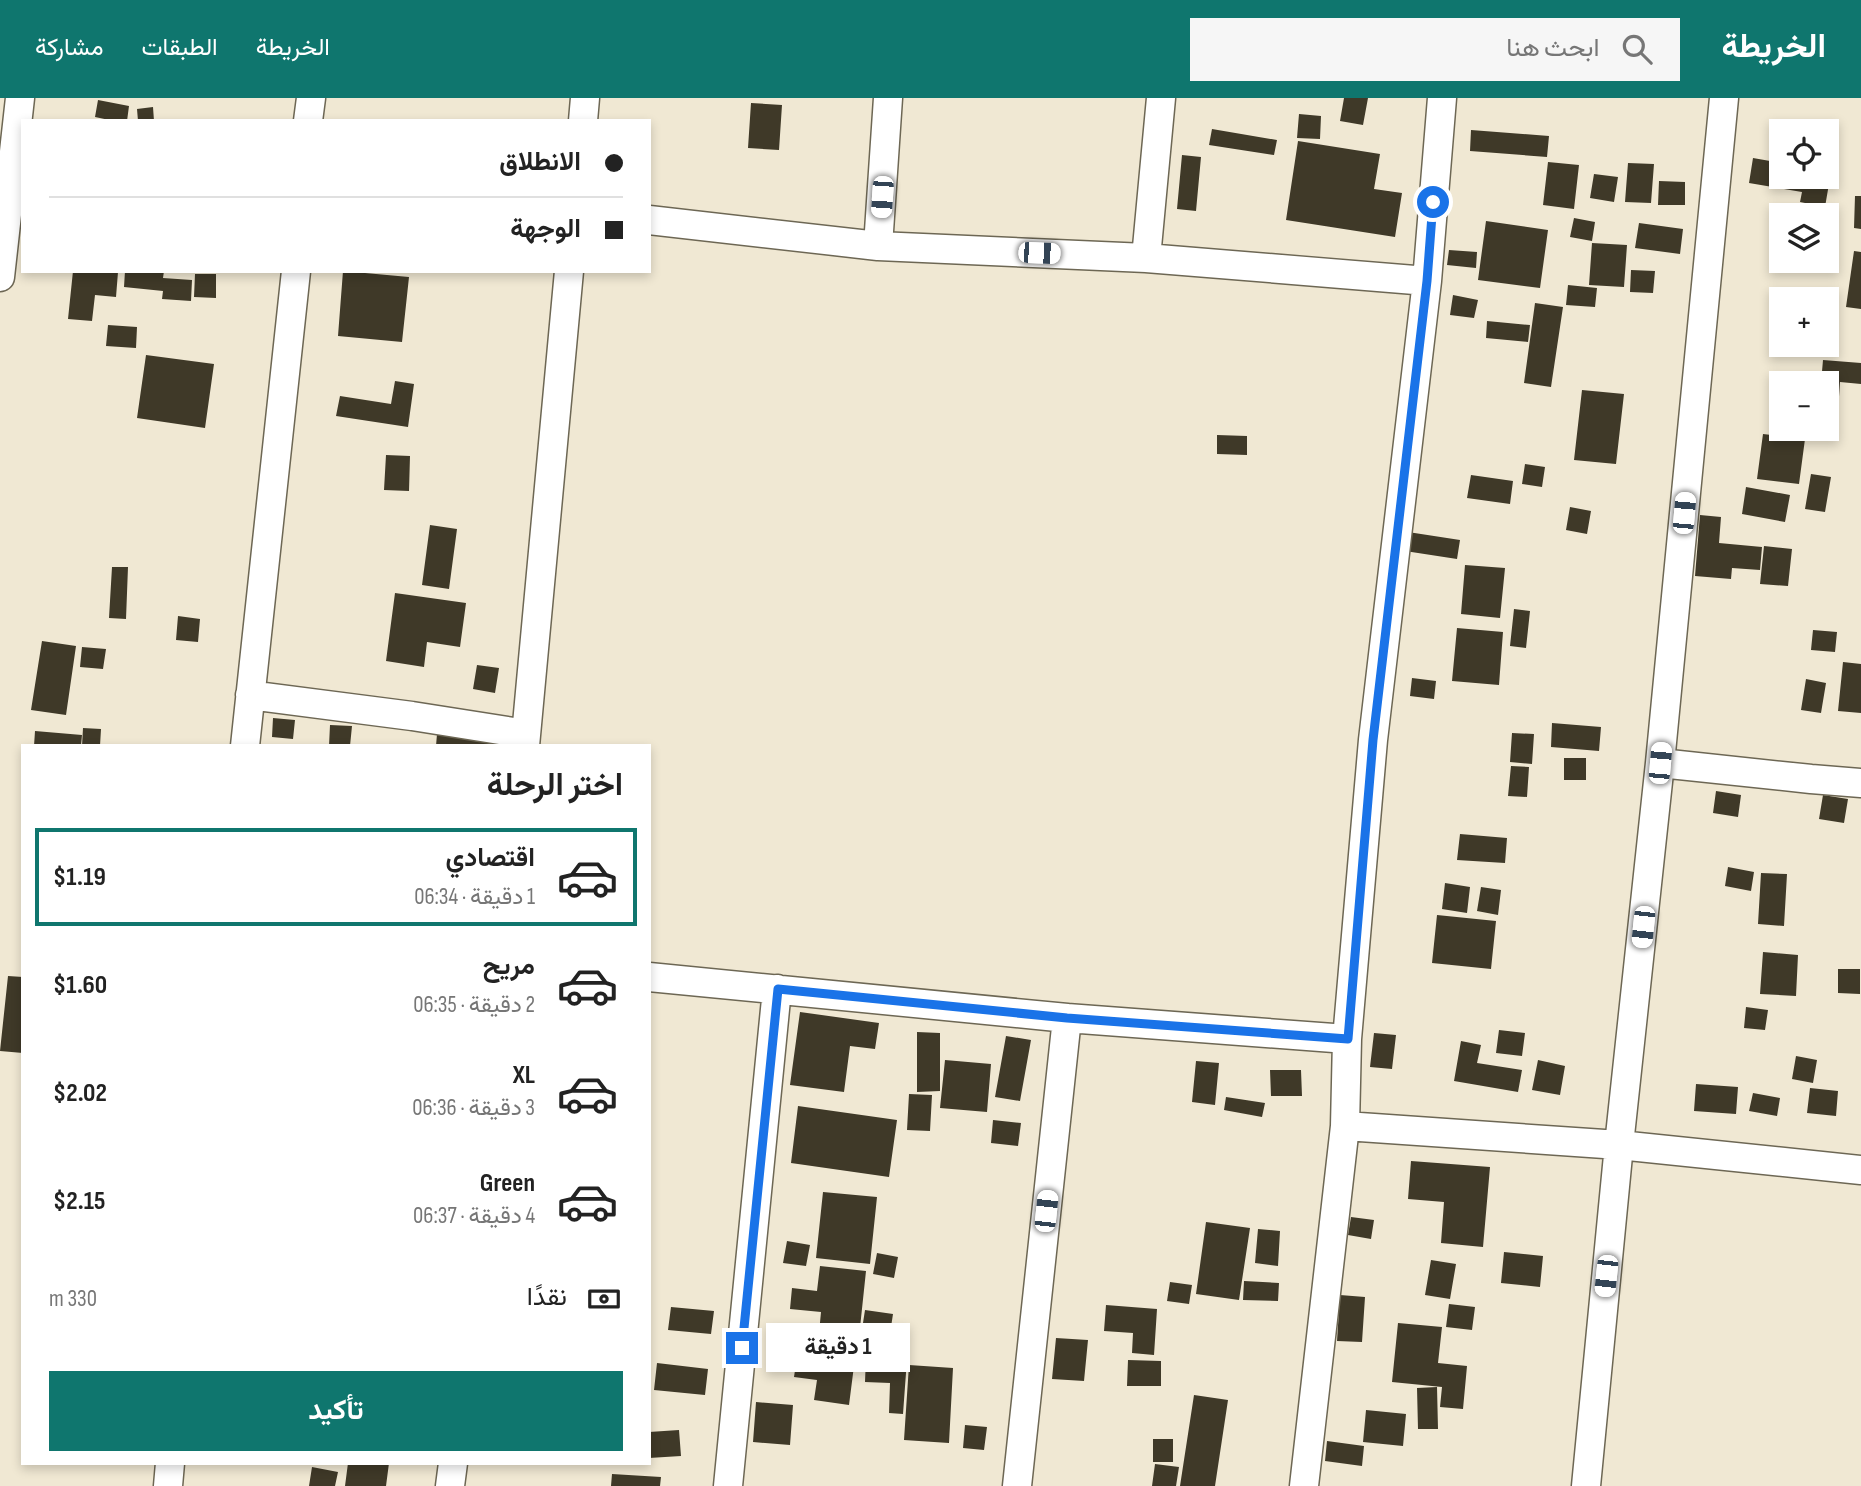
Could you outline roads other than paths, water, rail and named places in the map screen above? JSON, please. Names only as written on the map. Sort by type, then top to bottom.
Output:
[{"type":"street","points":[[0,277],[3,210],[20,98]]},
{"type":"street","points":[[308,119],[311,98]]},
{"type":"street","points":[[583,119],[585,98]]},
{"type":"street","points":[[878,246],[888,98]]},
{"type":"street","points":[[1146,258],[1161,98]]},
{"type":"street","points":[[1304,1486],[1345,1126],[1348,1039],[1373,740],[1427,281],[1442,98]]},
{"type":"street","points":[[1586,1486],[1660,763],[1724,98]]},
{"type":"street","points":[[651,220],[878,246],[1146,258],[1427,281]]},
{"type":"street","points":[[245,744],[296,273]]},
{"type":"street","points":[[250,695],[526,740],[569,273]]},
{"type":"street","points":[[1660,763],[1861,783]]},
{"type":"street","points":[[651,976],[1067,1018],[1348,1039]]},
{"type":"street","points":[[728,1486],[778,989]]},
{"type":"street","points":[[1017,1486],[1067,1018]]},
{"type":"street","points":[[1345,1126],[1619,1146],[1861,1170]]},
{"type":"street","points":[[168,1486],[170,1465]]},
{"type":"street","points":[[450,1486],[453,1465]]}]
